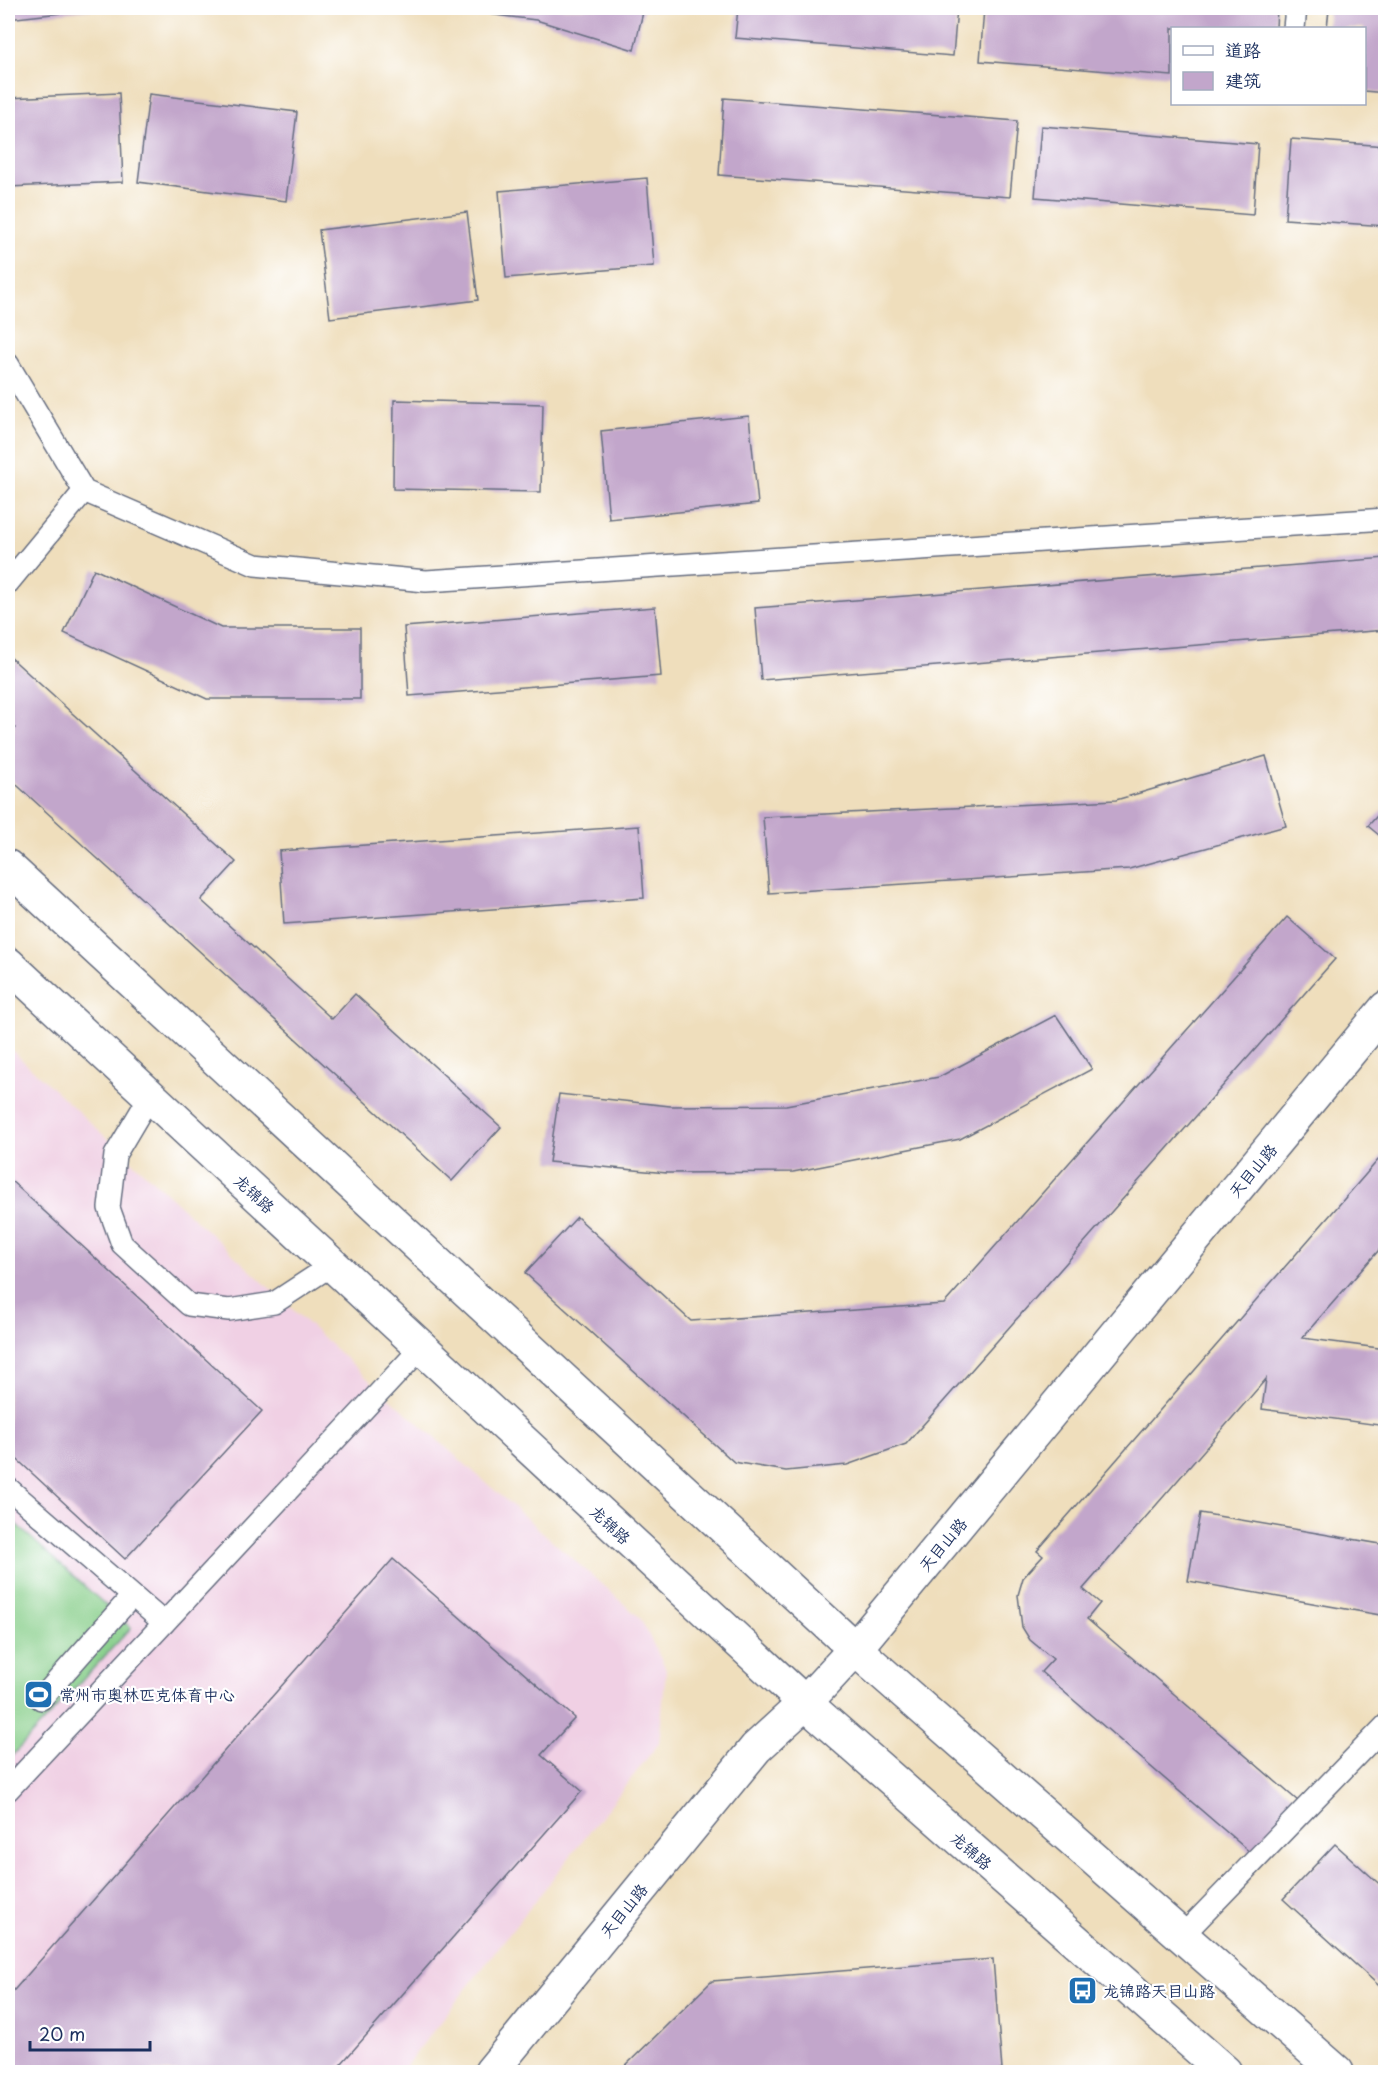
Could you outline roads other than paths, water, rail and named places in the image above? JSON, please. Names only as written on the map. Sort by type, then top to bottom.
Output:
[{"type":"main road","points":[[8,867],[855,1649],[1337,2073]]},
{"type":"main road","name":"龙锦路","points":[[8,964],[805,1703],[1225,2073]]},
{"type":"main road","name":"天目山路","points":[[490,2073],[756,1748],[805,1703],[855,1649],[1386,1008]]},
{"type":"lane","points":[[1294,27],[1296,8]]},
{"type":"lane","points":[[8,364],[84,491],[255,565],[426,582],[1386,519]]},
{"type":"lane","points":[[8,583],[84,491]]},
{"type":"lane","points":[[150,1096],[115,1155],[109,1208],[123,1244],[131,1252],[189,1305],[229,1310],[274,1303],[332,1265]]},
{"type":"lane","points":[[8,1790],[421,1347]]},
{"type":"lane","points":[[8,1488],[164,1623]]},
{"type":"lane","points":[[41,1699],[132,1596]]},
{"type":"lane","points":[[1182,1936],[1386,1725]]},
{"type":"place","name":"常州市奥林匹克体育中心","points":[[38,1694]]},
{"type":"place","name":"龙锦路天目山路","points":[[1082,1990]]}]
